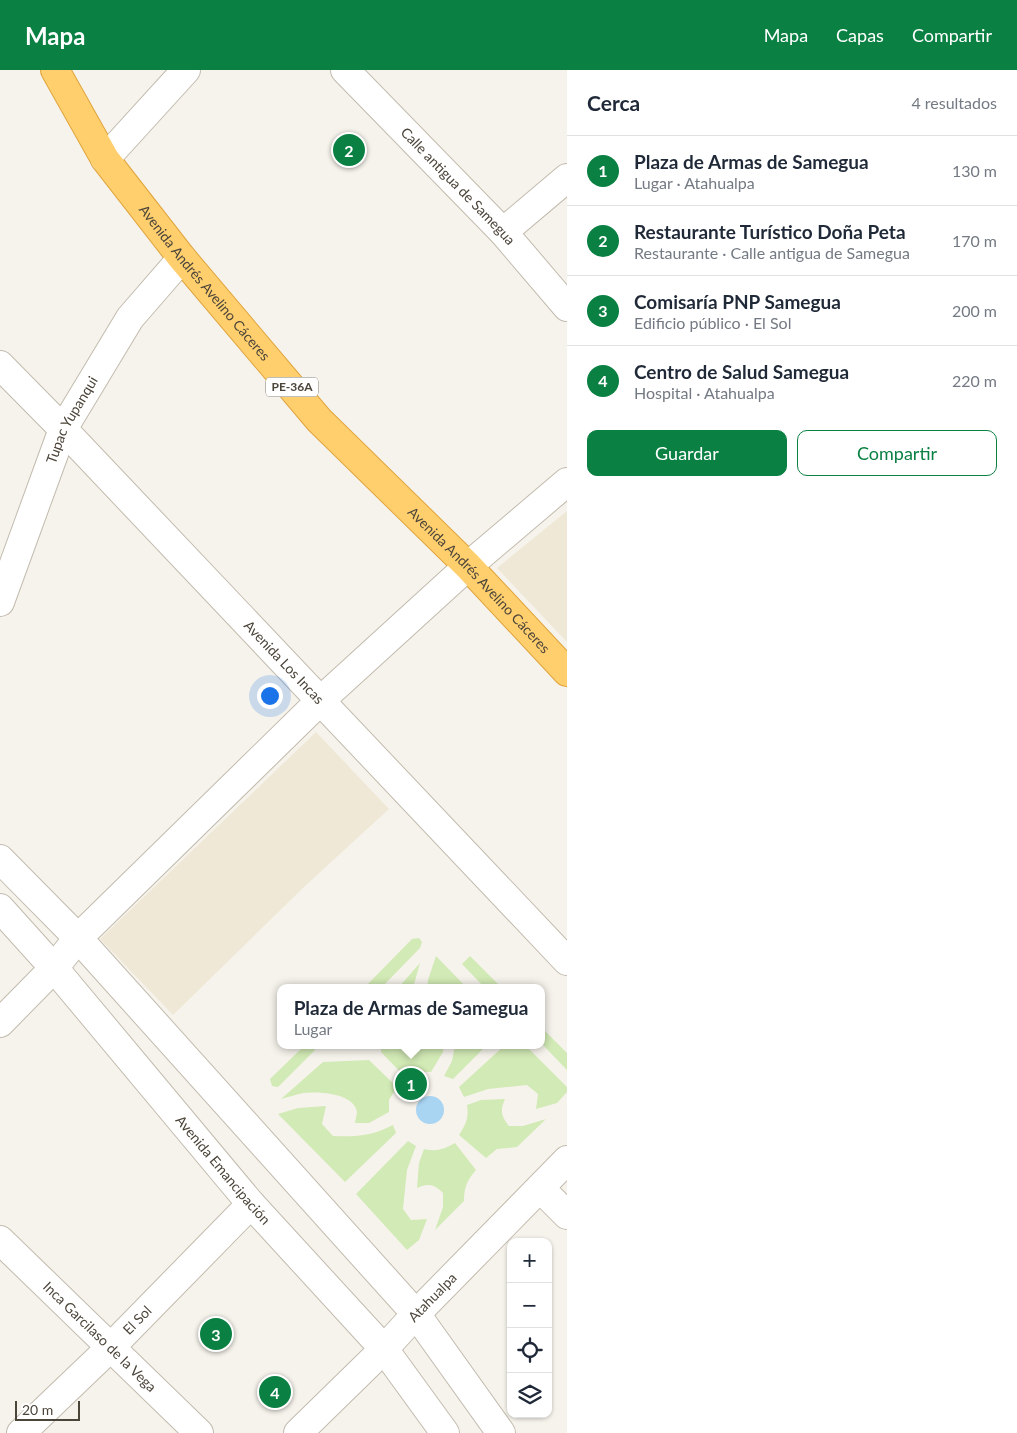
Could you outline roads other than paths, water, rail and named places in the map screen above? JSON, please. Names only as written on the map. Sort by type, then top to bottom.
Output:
[{"type":"highway","name":"Avenida Andrés Avelino Cáceres","points":[[55,70],[105,159],[182,258],[320,420],[468,566],[567,672]]},
{"type":"street","points":[[105,159],[186,70]]},
{"type":"street","name":"Calle antigua de Samegua","points":[[345,70],[503,232],[567,308]]},
{"type":"street","points":[[503,232],[567,178]]},
{"type":"street","name":"Tupac Yupanqui","points":[[0,602],[63,429],[130,318],[182,258]]},
{"type":"street","name":"Avenida Los Incas","points":[[0,364],[567,961]]},
{"type":"street","points":[[0,1023],[54,968],[78,938],[320,700],[468,566],[567,482]]},
{"type":"street","points":[[0,859],[78,938],[416,1314],[501,1433]]},
{"type":"street","name":"Avenida Emancipación","points":[[0,908],[54,968],[251,1204],[384,1349],[445,1433]]},
{"type":"street","name":"Atahualpa","points":[[298,1433],[384,1349],[567,1160]]},
{"type":"street","points":[[540,1188],[567,1215]]},
{"type":"street","name":"El Sol","points":[[21,1433],[111,1346],[251,1204]]},
{"type":"street","name":"Inca Garcilaso de la Vega","points":[[0,1240],[199,1433]]},
{"type":"water","points":[[430,1096],[440,1100],[444,1110],[440,1120],[430,1124],[420,1120],[416,1110],[420,1100]]},
{"type":"place","name":"Restaurante Turístico Doña Peta","points":[[349,150]]},
{"type":"place","name":"Plaza de Armas de Samegua","points":[[411,1084]]},
{"type":"place","name":"Comisaría PNP Samegua","points":[[216,1334]]},
{"type":"place","name":"Centro de Salud Samegua","points":[[275,1392]]}]
